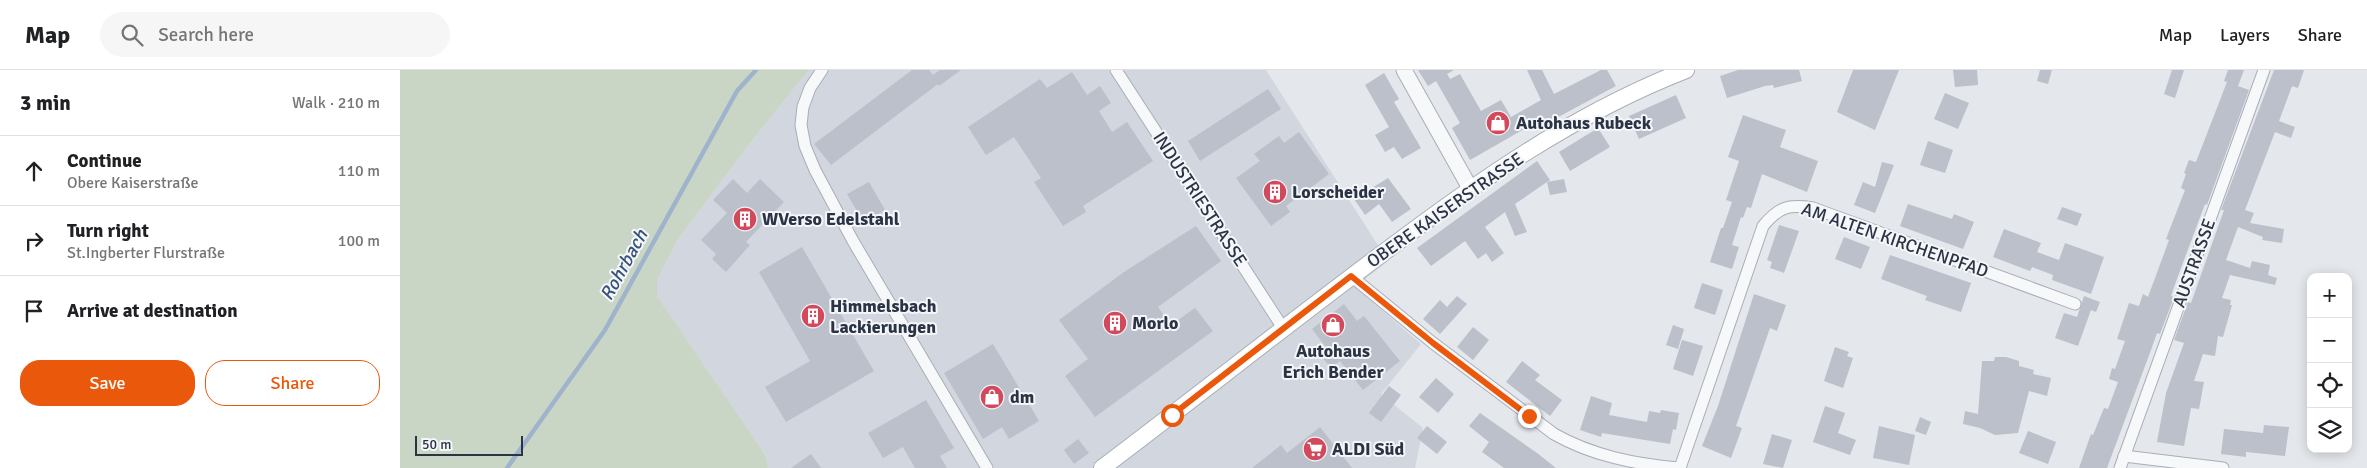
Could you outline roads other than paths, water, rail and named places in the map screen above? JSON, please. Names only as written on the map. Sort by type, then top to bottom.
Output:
[{"type":"main road","name":"OBERE KAISERSTRASSE","points":[[1102,468],[1351,276],[1470,188],[1571,126],[1662,79],[1686,70]]},
{"type":"street","points":[[822,70],[810,88],[803,107],[801,125],[805,146],[853,241],[987,468]]},
{"type":"street","name":"INDUSTRIESTRASSE","points":[[1116,70],[1283,328]]},
{"type":"street","points":[[1404,70],[1470,188]]},
{"type":"street","name":"AUSTRASSE","points":[[2120,468],[2264,70]]},
{"type":"street","name":"AM ALTEN KIRCHENPFAD","points":[[1680,468],[1763,226],[1773,214],[1783,208],[1796,205],[1813,208],[2076,304]]},
{"type":"street","points":[[1351,276],[1433,343],[1554,434],[1575,446],[1596,453],[1655,467],[1680,468]]},
{"type":"street","points":[[2124,456],[2223,468]]},
{"type":"waterway","name":"Rohrbach","points":[[507,468],[605,330],[737,91],[756,70]]},
{"type":"place","name":"Autohaus Rubeck","points":[[1498,123]]},
{"type":"place","name":"Lorscheider","points":[[1275,192]]},
{"type":"place","name":"WVerso Edelstahl","points":[[745,219]]},
{"type":"place","name":"Himmelsbach Lackierungen","points":[[813,316]]},
{"type":"place","name":"Morlo","points":[[1115,323]]},
{"type":"place","name":"Autohaus Erich Bender","points":[[1333,325]]},
{"type":"place","name":"dm","points":[[992,397]]},
{"type":"place","name":"ALDI Süd","points":[[1315,449]]}]
